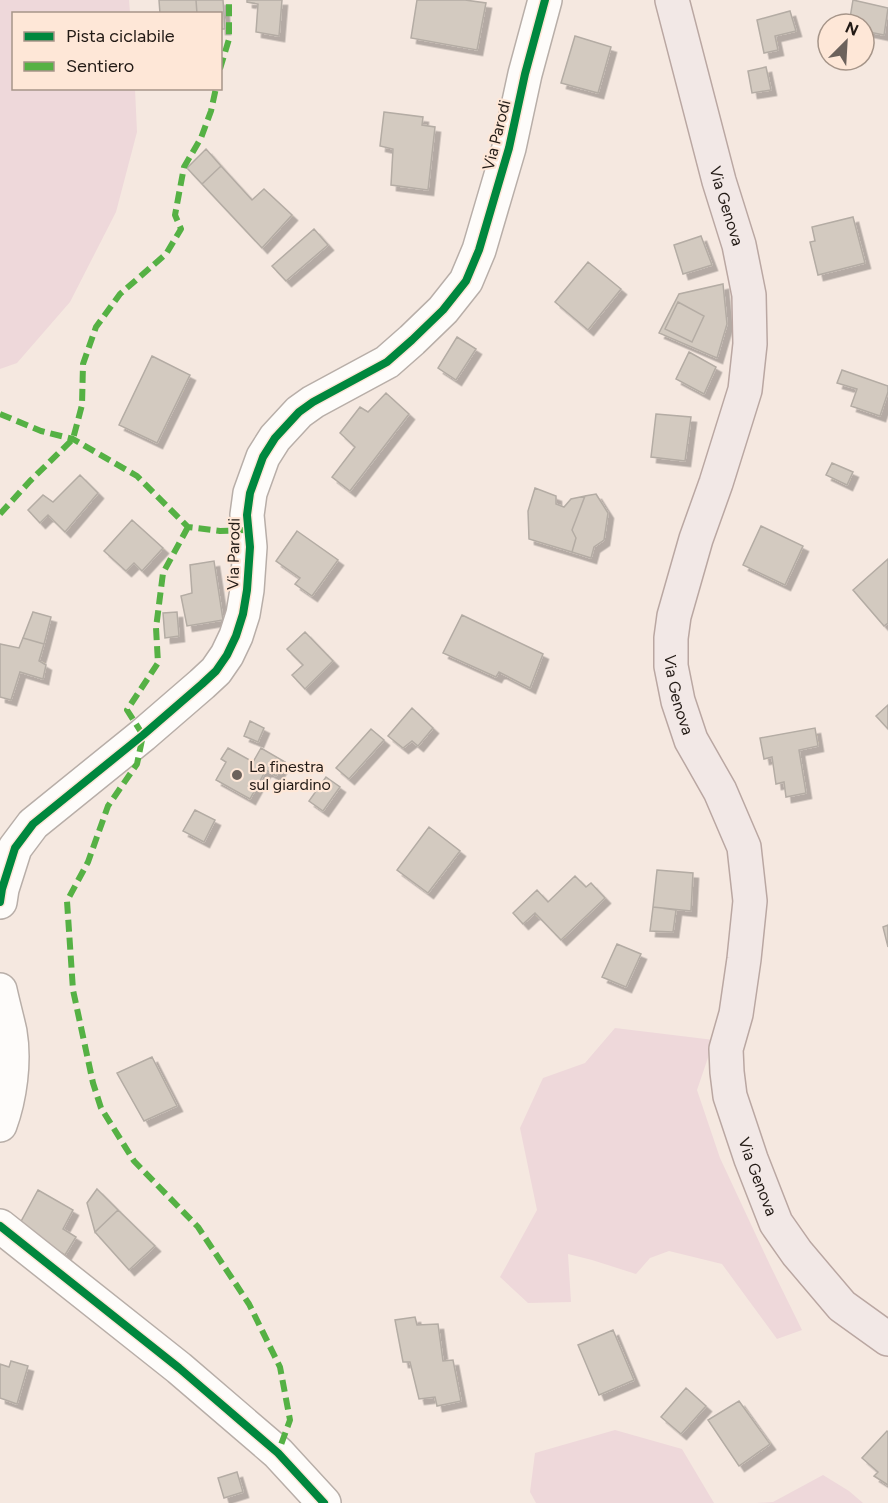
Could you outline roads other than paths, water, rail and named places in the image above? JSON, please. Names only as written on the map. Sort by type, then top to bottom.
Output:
[{"type":"main road","name":"Via Genova","points":[[672,0],[719,181],[739,245],[749,295],[750,344],[745,390],[696,539],[674,616],[671,638],[671,666],[678,701],[692,740],[720,791],[744,847],[750,901],[737,1003],[726,1049],[730,1096],[751,1159],[776,1222],[797,1253],[842,1306],[888,1339]]},
{"type":"street","name":"Via Parodi","points":[[0,902],[15,848],[33,824],[202,684],[216,671],[227,655],[243,614],[247,590],[250,547],[246,515],[249,493],[263,456],[275,438],[306,407],[387,362],[443,310],[466,281],[479,250],[505,159],[545,0]]},
{"type":"street","points":[[0,990],[10,1034],[12,1074],[0,1125]]},
{"type":"street","points":[[0,1226],[179,1368],[278,1453],[324,1503]]},
{"type":"place","name":"La finestra sul giardino","points":[[237,775]]}]
